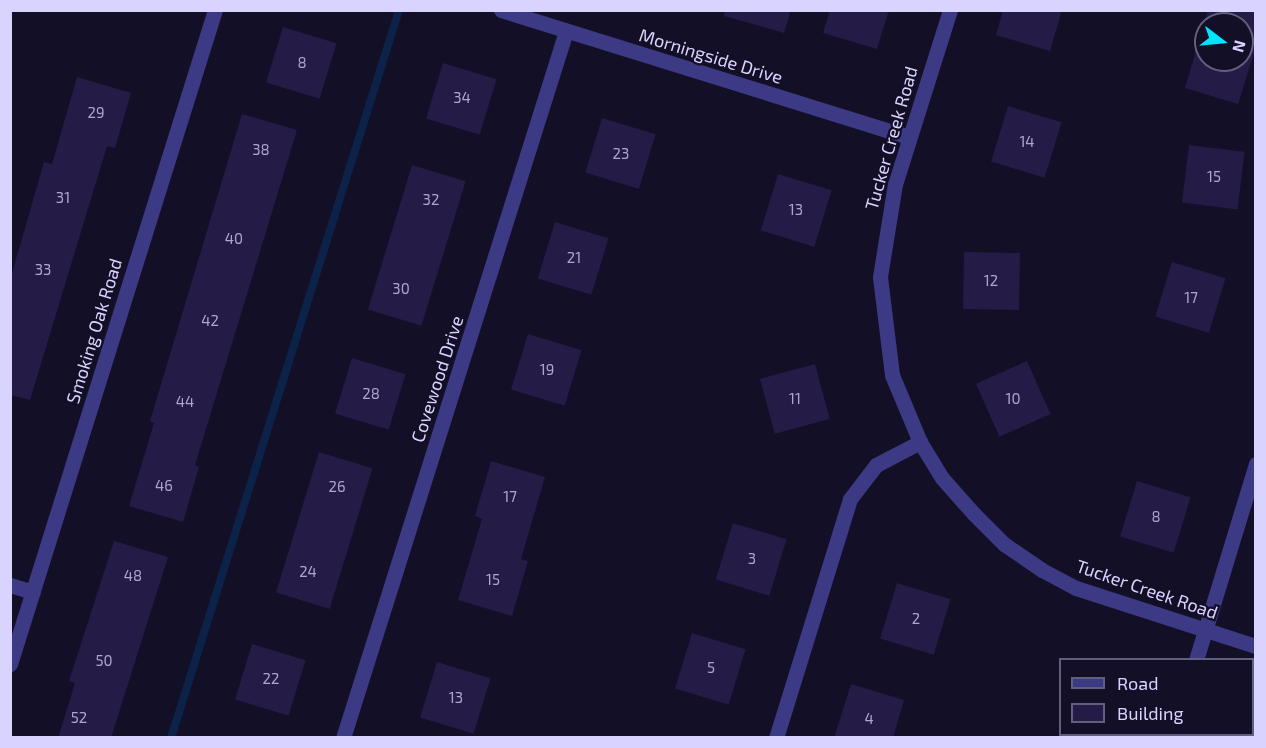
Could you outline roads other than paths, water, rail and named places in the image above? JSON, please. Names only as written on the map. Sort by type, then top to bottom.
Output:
[{"type":"street","name":"Smoking Oak Road","points":[[10,664],[214,10]]},
{"type":"street","name":"Morningside Drive","points":[[501,10],[910,137]]},
{"type":"street","name":"Tucker Creek Road","points":[[950,10],[910,137],[885,230],[880,277],[892,375],[920,442],[942,478],[974,514],[1004,544],[1042,570],[1076,588],[1256,646]]},
{"type":"street","name":"Covewood Drive","points":[[343,738],[566,31]]},
{"type":"street","points":[[776,738],[850,499],[876,465],[920,442]]},
{"type":"street","points":[[1197,658],[1256,464]]},
{"type":"street","points":[[10,585],[33,592]]},
{"type":"waterway","points":[[171,738],[399,10]]}]
